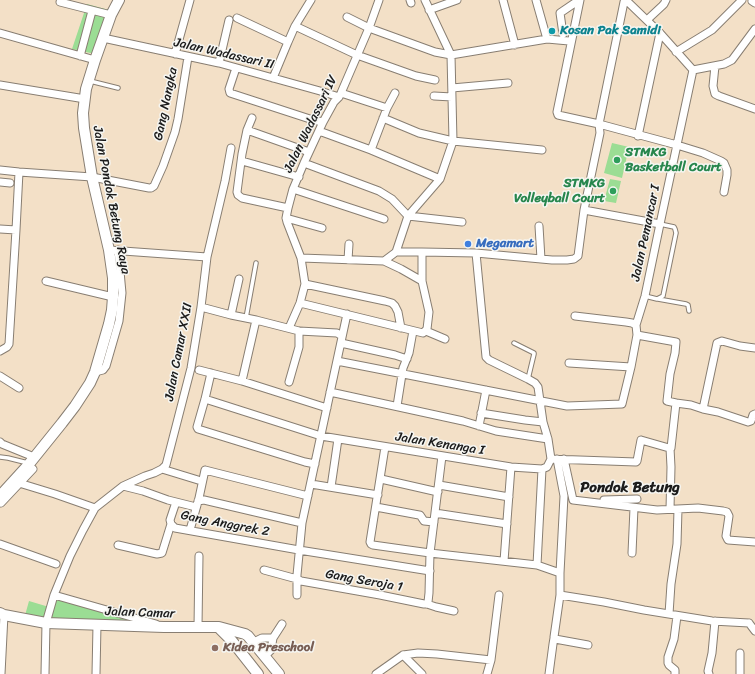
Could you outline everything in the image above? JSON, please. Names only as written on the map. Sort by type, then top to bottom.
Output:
[{"type":"main road","name":"Jalan Pondok Betung Raya","points":[[0,500],[32,463],[76,406],[95,372],[109,324],[113,297],[114,250],[92,176],[83,122],[83,113],[88,81],[111,15],[118,0]]},
{"type":"main road","name":"Jalan Camar","points":[[2,614],[46,623],[164,627],[219,627],[245,634]]},
{"type":"main road","points":[[219,627],[232,640],[258,674]]},
{"type":"main road","points":[[232,640],[238,635],[245,634],[248,636],[279,674]]},
{"type":"street","points":[[176,54],[190,0]]},
{"type":"street","points":[[273,78],[295,26],[311,0]]},
{"type":"street","name":"Jalan Wadassari IV","points":[[289,328],[300,303],[305,284],[301,258],[288,227],[286,218],[293,189],[323,122],[334,102],[340,95],[369,28],[379,0]]},
{"type":"street","points":[[384,261],[396,252],[408,216],[440,179],[453,141],[451,55],[425,0]]},
{"type":"street","points":[[429,10],[457,0]]},
{"type":"street","points":[[503,0],[515,44]]},
{"type":"street","points":[[536,0],[547,39]]},
{"type":"street","points":[[563,34],[560,13],[579,0]]},
{"type":"street","points":[[579,0],[572,43],[557,114],[677,145],[703,153],[721,161],[724,163],[727,170],[724,192]]},
{"type":"street","points":[[647,20],[664,4],[666,0]]},
{"type":"street","points":[[676,52],[712,30],[742,0]]},
{"type":"street","points":[[396,252],[476,253],[541,259],[574,259],[578,256],[584,210],[600,133],[599,124],[624,1],[629,3],[660,33],[693,70],[724,64],[732,60],[755,28]]},
{"type":"street","points":[[60,2],[111,15]]},
{"type":"street","points":[[80,56],[92,11]]},
{"type":"street","points":[[347,17],[369,28],[434,52],[451,55],[547,39],[568,41],[572,43]]},
{"type":"street","points":[[237,18],[288,42]]},
{"type":"street","points":[[219,63],[229,20]]},
{"type":"street","points":[[295,26],[357,55],[416,76],[435,80]]},
{"type":"street","points":[[0,33],[95,60]]},
{"type":"street","points":[[638,136],[660,33]]},
{"type":"street","name":"Jalan Wadassari II","points":[[103,38],[219,63],[387,108]]},
{"type":"street","name":"Gang Nangka","points":[[92,176],[149,188],[154,186],[163,166],[176,127],[188,57]]},
{"type":"street","points":[[716,66],[713,86],[715,94],[755,109]]},
{"type":"street","points":[[236,68],[229,89],[230,94],[323,122]]},
{"type":"street","name":"Jalan Pemancar I","points":[[541,400],[567,406],[622,404],[631,366],[636,329],[645,296],[693,70]]},
{"type":"street","points":[[452,88],[508,83]]},
{"type":"street","points":[[0,85],[85,99]]},
{"type":"street","points":[[371,150],[387,108],[395,93]]},
{"type":"street","points":[[434,96],[452,97]]},
{"type":"street","points":[[252,118],[247,130],[238,195],[242,198],[288,208]]},
{"type":"street","points":[[383,118],[419,133],[453,141],[542,150]]},
{"type":"street","points":[[247,130],[309,152]]},
{"type":"street","points":[[319,131],[371,150],[440,179]]},
{"type":"street","name":"Jalan Camar XXII","points":[[162,469],[168,460],[191,368],[207,257],[225,181],[231,148]]},
{"type":"street","points":[[242,161],[299,177]]},
{"type":"street","points":[[304,163],[379,191],[392,199],[408,216],[462,222]]},
{"type":"street","points":[[0,170],[92,176]]},
{"type":"street","points":[[0,351],[8,347],[9,344],[19,172]]},
{"type":"street","points":[[0,182],[10,183]]},
{"type":"street","points":[[293,189],[384,219]]},
{"type":"street","points":[[584,210],[660,224]]},
{"type":"street","points":[[286,218],[322,228]]},
{"type":"street","points":[[539,226],[541,259]]},
{"type":"street","points":[[0,229],[16,230]]},
{"type":"street","points":[[348,260],[349,244]]},
{"type":"street","points":[[95,372],[103,370],[106,366],[119,320],[122,293],[114,250],[207,257]]},
{"type":"street","points":[[422,252],[422,281],[428,312],[428,325],[426,331]]},
{"type":"street","points":[[476,253],[486,357],[489,360],[535,383],[538,387],[543,422],[548,439],[573,500],[656,510],[698,508],[727,512],[726,536],[728,540],[755,542]]},
{"type":"street","points":[[301,258],[384,261],[422,281]]},
{"type":"street","points":[[231,315],[239,278]]},
{"type":"street","points":[[46,281],[113,297]]},
{"type":"street","points":[[305,284],[392,303],[398,312],[400,328]]},
{"type":"street","points":[[300,303],[412,331],[422,333],[426,331],[445,339]]},
{"type":"street","points":[[201,307],[300,332],[337,333],[341,339],[407,359]]},
{"type":"street","points":[[297,595],[297,577],[302,523],[347,314]]},
{"type":"street","points":[[575,316],[632,323],[636,329],[676,342],[667,401],[691,405],[748,422],[751,422],[755,414]]},
{"type":"street","points":[[242,381],[256,320]]},
{"type":"street","points":[[397,406],[402,374],[409,353],[412,331]]},
{"type":"street","points":[[289,382],[299,347],[300,332]]},
{"type":"street","points":[[703,409],[716,344],[722,341],[755,348]]},
{"type":"street","points":[[337,361],[541,400]]},
{"type":"street","points":[[569,363],[631,366]]},
{"type":"street","points":[[199,370],[242,381],[327,408]]},
{"type":"street","points":[[211,373],[197,427],[199,430],[315,464]]},
{"type":"street","points":[[0,376],[19,388]]},
{"type":"street","points":[[479,426],[486,390]]},
{"type":"street","points":[[330,392],[463,421],[496,431],[548,439]]},
{"type":"street","name":"Jalan Kenanga I","points":[[205,399],[321,436],[511,467],[542,469]]},
{"type":"street","points":[[669,614],[671,584],[677,544],[670,448],[676,403]]},
{"type":"street","points":[[481,412],[543,422]]},
{"type":"street","points":[[331,487],[338,439]]},
{"type":"street","points":[[537,565],[542,469],[547,468],[557,459],[637,462],[640,440],[670,448]]},
{"type":"street","points":[[0,442],[32,463],[19,484],[0,500]]},
{"type":"street","points":[[385,447],[370,542],[372,544],[430,553],[537,565],[560,573]]},
{"type":"street","points":[[427,604],[429,593],[430,553],[442,456]]},
{"type":"street","points":[[549,674],[560,595],[564,496],[557,459]]},
{"type":"street","points":[[504,561],[511,467]]},
{"type":"street","points":[[44,674],[46,623],[54,594],[82,530],[95,508],[123,486],[162,469],[198,480]]},
{"type":"street","points":[[190,530],[205,470],[308,496]]},
{"type":"street","points":[[381,479],[509,497]]},
{"type":"street","points":[[19,484],[55,494],[95,508]]},
{"type":"street","points":[[311,484],[378,495]]},
{"type":"street","points":[[123,486],[176,502],[197,504],[204,500],[302,523]]},
{"type":"street","points":[[603,504],[604,500],[637,499]]},
{"type":"street","name":"Gang Anggrek 2","points":[[176,502],[170,520],[171,524],[175,528],[430,571]]},
{"type":"street","points":[[376,507],[420,515],[424,521],[434,522]]},
{"type":"street","points":[[632,553],[634,508]]},
{"type":"street","points":[[435,513],[507,524]]},
{"type":"street","points":[[118,544],[160,554],[162,553],[171,524]]},
{"type":"street","points":[[0,544],[56,564]]},
{"type":"street","points":[[198,627],[199,556]]},
{"type":"street","name":"Gang Seroja 1","points":[[264,570],[301,581],[427,604],[454,611]]},
{"type":"street","points":[[54,594],[164,627]]},
{"type":"street","points":[[487,674],[491,660],[500,594]]},
{"type":"street","points":[[560,595],[677,616],[715,621],[752,620],[755,631]]},
{"type":"street","points":[[1,674],[2,614]]},
{"type":"street","points":[[675,674],[673,668],[668,663],[668,657],[674,640],[677,616]]},
{"type":"street","points":[[709,674],[708,671],[712,653],[715,621]]},
{"type":"street","points":[[96,674],[97,624]]},
{"type":"street","points":[[265,656],[271,650],[273,638],[282,624]]},
{"type":"street","points":[[254,642],[262,638],[273,638]]},
{"type":"street","points":[[554,638],[588,645]]},
{"type":"street","points":[[376,674],[403,655],[418,653],[491,660]]},
{"type":"street","points":[[740,653],[740,674]]},
{"type":"street","points":[[403,655],[422,674]]},
{"type":"lane","points":[[88,81],[118,88]]},
{"type":"lane","points":[[657,299],[663,296],[676,233],[674,227],[660,224]]},
{"type":"lane","points":[[246,318],[256,263]]},
{"type":"lane","points":[[645,296],[686,304],[688,305],[689,311]]},
{"type":"lane","points":[[514,343],[534,353],[528,379]]},
{"type":"lane","points":[[0,457],[32,463]]},
{"type":"green space","points":[[87,4],[109,10],[95,54],[72,49]]},
{"type":"green space","name":"STMKG Basketball Court","points":[[612,143],[629,147],[622,178],[604,173]]},
{"type":"green space","name":"STMKG Volleyball Court","points":[[610,179],[621,181],[616,203],[604,201]]},
{"type":"green space","points":[[55,597],[163,626],[47,623]]},
{"type":"green space","points":[[29,601],[49,607],[46,623],[24,619]]},
{"type":"place","name":"Kosan Pak Samidi","points":[[552,31]]},
{"type":"place","name":"STMKG Basketball Court","points":[[617,160]]},
{"type":"place","name":"STMKG Volleyball Court","points":[[613,191]]},
{"type":"place","name":"Megamart","points":[[468,244]]},
{"type":"place","name":"Kidea Preschool","points":[[215,648]]},
{"type":"district","name":"Pondok Betung","points":[[630,488]]}]
